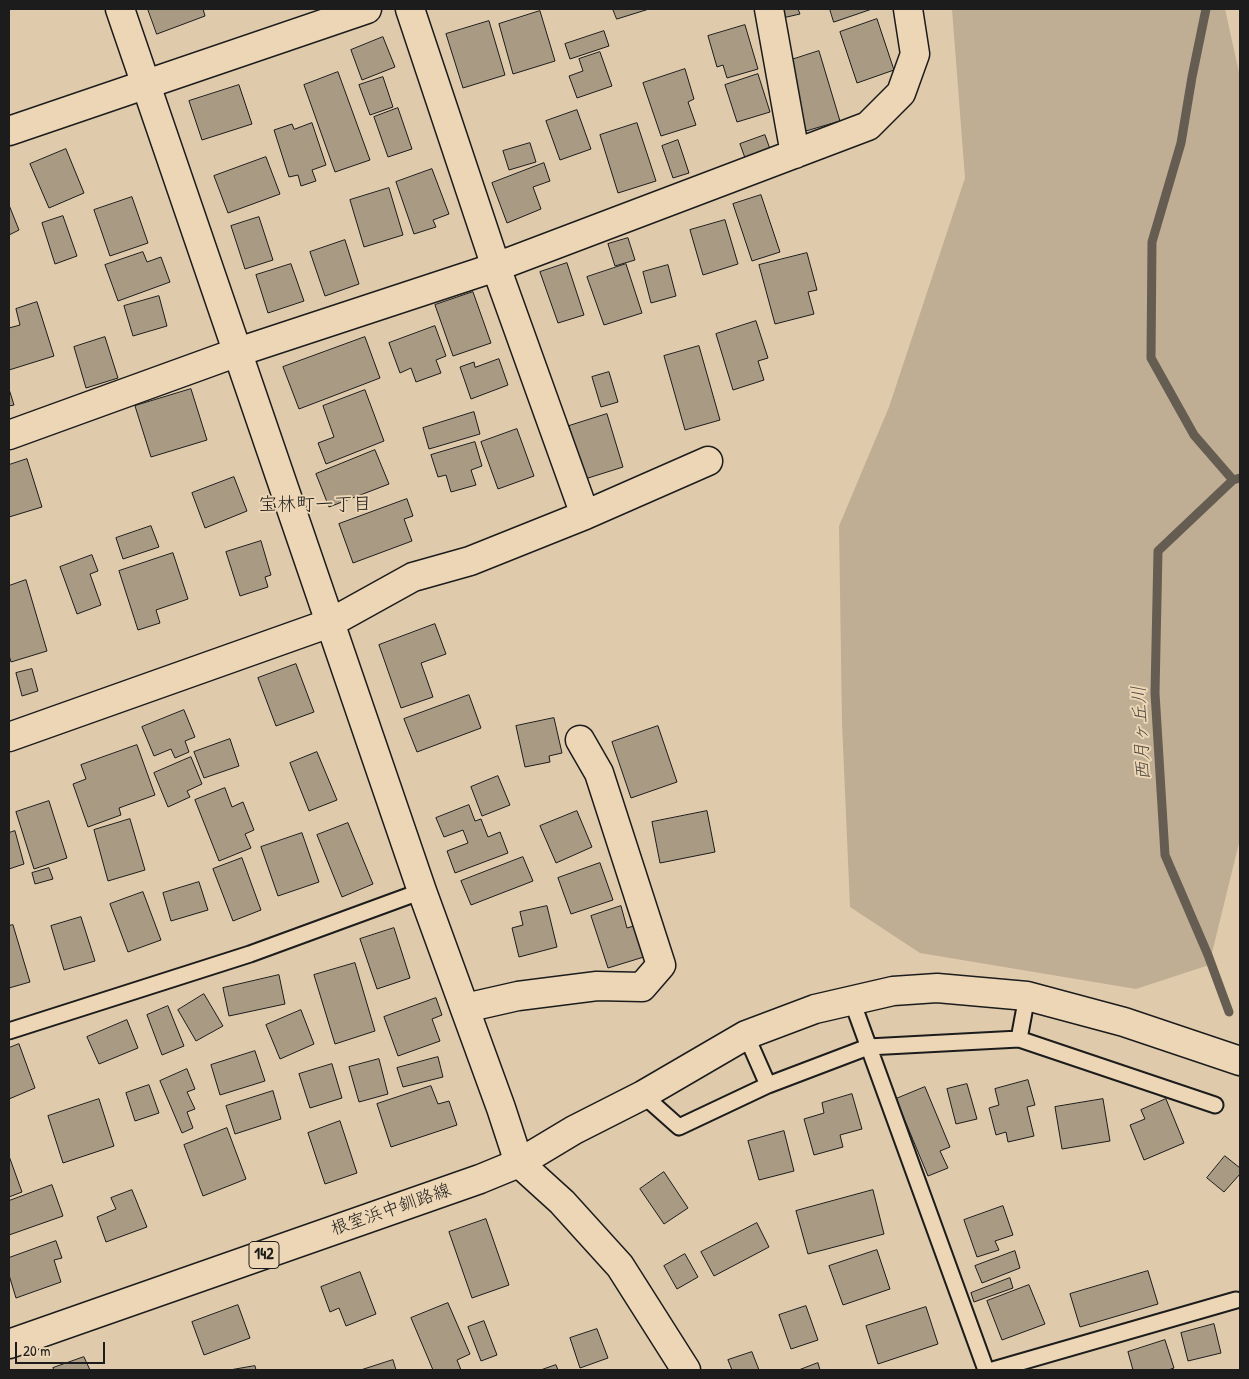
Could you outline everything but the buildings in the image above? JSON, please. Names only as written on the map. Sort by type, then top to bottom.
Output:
[{"type":"street","points":[[120,9],[422,891],[501,1108],[518,1162],[562,1202],[620,1266],[686,1370]]},
{"type":"street","points":[[9,131],[367,9]]},
{"type":"street","points":[[410,9],[496,267],[585,515]]},
{"type":"street","points":[[769,9],[795,154]]},
{"type":"street","points":[[9,435],[238,352],[496,267],[868,126],[901,93],[915,54],[908,9]]},
{"type":"street","points":[[9,737],[330,623],[413,576],[470,561],[585,515],[708,461]]},
{"type":"street","points":[[465,1008],[518,996],[597,986],[642,987],[661,965],[599,773],[580,740]]},
{"type":"street","name":"根室浜中釧路線","points":[[9,1344],[470,1182],[518,1162],[574,1130],[643,1095],[746,1035],[815,1010],[893,991],[937,988],[1027,996],[1124,1022],[1240,1061]]},
{"type":"lane","points":[[9,1031],[250,954],[422,891]]},
{"type":"lane","points":[[1019,1039],[1027,996]]},
{"type":"lane","points":[[852,1001],[986,1370]]},
{"type":"lane","points":[[746,1035],[768,1085]]},
{"type":"lane","points":[[643,1095],[679,1127],[768,1085],[868,1047],[1019,1039],[1214,1105]]},
{"type":"lane","points":[[993,1370],[1236,1300]]},
{"type":"shaded area","points":[[952,9],[1225,9],[1240,77],[1240,839],[1209,965],[1136,989],[920,953],[850,907],[842,723],[839,526],[889,407],[965,178]]},
{"type":"waterway","points":[[1206,9],[1181,143],[1152,242],[1151,358],[1194,435],[1233,480]]},
{"type":"waterway","name":"西月ヶ丘川","points":[[1229,1012],[1208,955],[1165,855],[1155,693],[1158,551],[1233,480],[1240,478]]},
{"type":"district","name":"宝林町一丁目","points":[[315,505]]}]
